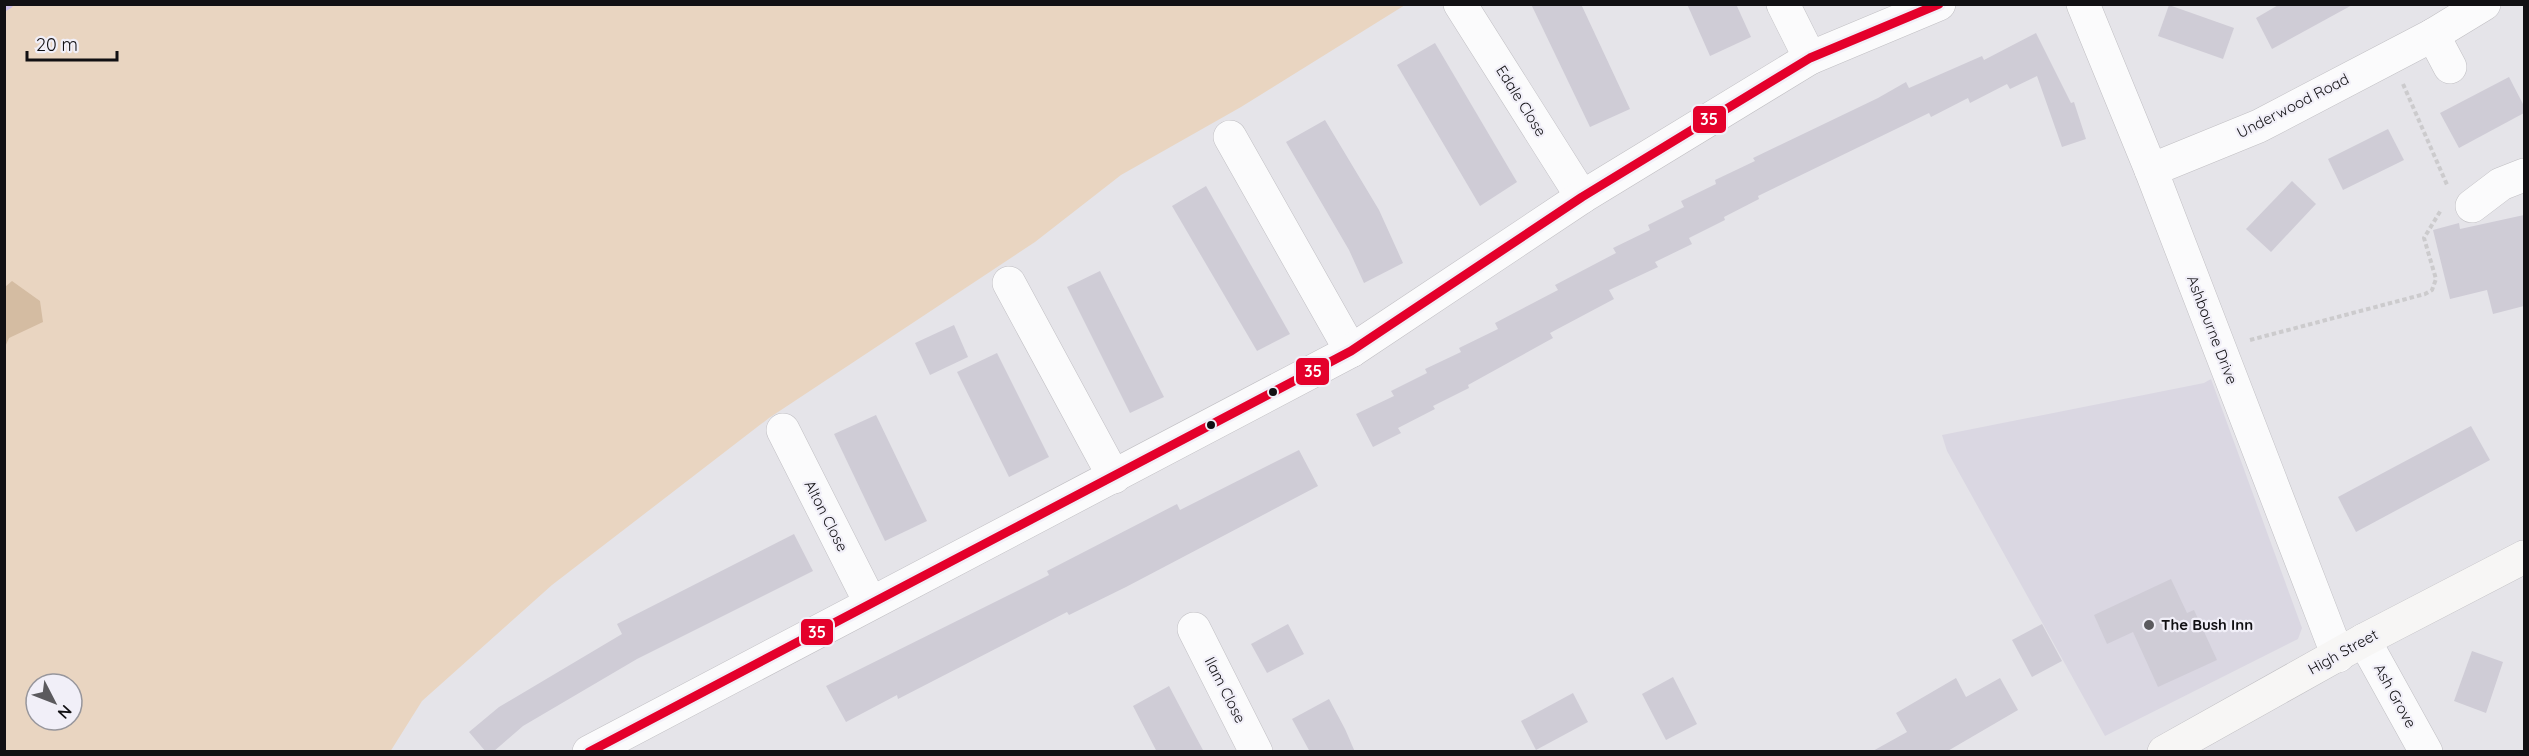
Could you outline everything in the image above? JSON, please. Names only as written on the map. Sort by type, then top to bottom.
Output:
[{"type":"main road","name":"High Street","points":[[2164,752],[2351,648],[2524,557]]},
{"type":"street","name":"Edale Close","points":[[1460,4],[1582,196]]},
{"type":"street","points":[[1783,4],[1810,58]]},
{"type":"street","points":[[589,752],[870,602],[1114,477],[1351,351],[1582,196],[1810,58],[1939,4]]},
{"type":"street","name":"Ashbourne Drive","points":[[2083,4],[2151,170],[2218,348],[2351,648]]},
{"type":"street","name":"Underwood Road","points":[[2151,170],[2259,126],[2433,35],[2484,4]]},
{"type":"street","points":[[2433,35],[2450,67]]},
{"type":"street","points":[[1230,137],[1351,351]]},
{"type":"street","points":[[2456,200],[2524,176]]},
{"type":"street","points":[[1009,283],[1114,477]]},
{"type":"street","name":"Alton Close","points":[[783,430],[870,602]]},
{"type":"street","name":"Ilam Close","points":[[1194,629],[1257,752]]},
{"type":"street","name":"Ash Grove","points":[[2351,648],[2426,752]]},
{"type":"path","points":[[2218,348],[2425,294],[2432,290],[2436,279],[2424,238],[2456,200],[2391,56]]},
{"type":"shaded area","points":[[4,5],[1405,5],[1241,107],[1121,175],[1035,242],[769,418],[552,585],[422,701],[390,752],[5,751]]},
{"type":"shaded area","points":[[12,281],[40,301],[43,322],[9,338],[5,347],[5,287]]},
{"type":"shaded area","points":[[2211,379],[2302,628],[2298,639],[2105,736],[1947,451],[1942,435],[2204,383]]},
{"type":"building","points":[[1531,4],[1581,4],[1630,109],[1590,127]]},
{"type":"building","points":[[1687,4],[1736,4],[1751,37],[1710,56]]},
{"type":"building","points":[[2280,4],[2354,4],[2272,49],[2256,18]]},
{"type":"building","points":[[2169,5],[2234,28],[2223,59],[2158,36]]},
{"type":"building","points":[[2036,33],[2071,103],[2074,102],[2086,139],[2062,147],[2037,76],[2010,89],[2007,84],[1970,103],[1968,98],[1931,117],[1929,113],[1758,196],[1759,199],[1724,217],[1725,220],[1689,238],[1692,244],[1655,262],[1658,267],[1609,290],[1614,299],[1550,333],[1553,338],[1468,385],[1469,388],[1433,406],[1435,409],[1398,428],[1401,433],[1373,447],[1356,414],[1394,396],[1391,391],[1427,373],[1425,369],[1461,352],[1459,348],[1498,329],[1495,323],[1558,290],[1555,285],[1616,253],[1613,248],[1650,230],[1648,225],[1684,207],[1681,201],[1716,184],[1715,180],[1755,161],[1753,158],[1878,98],[1906,82],[1909,88],[1982,56],[1984,60]]},
{"type":"building","points":[[1435,43],[1517,182],[1480,206],[1397,65]]},
{"type":"building","points":[[2509,77],[2524,106],[2524,113],[2459,148],[2440,113]]},
{"type":"building","points":[[1325,120],[1379,210],[1403,263],[1364,283],[1349,250],[1286,142]]},
{"type":"building","points":[[2388,129],[2404,160],[2343,190],[2328,159]]},
{"type":"building","points":[[2292,181],[2316,204],[2271,252],[2246,229]]},
{"type":"building","points":[[1206,186],[1290,334],[1257,351],[1172,206]]},
{"type":"building","points":[[2524,215],[2524,306],[2493,314],[2487,290],[2450,299],[2433,230],[2459,223],[2460,229]]},
{"type":"building","points":[[1100,271],[1164,397],[1130,413],[1067,287]]},
{"type":"building","points":[[954,325],[968,357],[930,375],[915,343]]},
{"type":"building","points":[[997,353],[1049,457],[1009,477],[957,372]]},
{"type":"building","points":[[876,415],[927,521],[885,541],[834,434]]},
{"type":"building","points":[[2471,426],[2490,460],[2356,532],[2338,497]]},
{"type":"building","points":[[1299,450],[1318,486],[1126,587],[1069,615],[1067,612],[898,699],[897,695],[846,722],[826,686],[1049,575],[1047,571],[1177,504],[1180,510]]},
{"type":"building","points":[[794,534],[813,571],[637,659],[523,726],[493,752],[486,752],[469,732],[499,707],[622,634],[617,624]]},
{"type":"building","name":"The Bush Inn","points":[[2171,579],[2187,613],[2194,610],[2217,660],[2158,687],[2133,632],[2107,644],[2094,615]]},
{"type":"building","points":[[1288,624],[1304,654],[1267,673],[1251,644]]},
{"type":"building","points":[[2042,624],[2062,661],[2032,677],[2012,640]]},
{"type":"building","points":[[2472,651],[2503,662],[2486,713],[2454,701]]},
{"type":"building","points":[[1673,677],[1697,724],[1666,740],[1642,694]]},
{"type":"building","points":[[1956,678],[1966,697],[2000,678],[2018,710],[1946,752],[1871,752],[1907,732],[1896,713]]},
{"type":"building","points":[[1169,686],[1204,752],[1157,752],[1133,706]]},
{"type":"building","points":[[1573,693],[1588,722],[1536,750],[1521,721]]},
{"type":"building","points":[[1329,699],[1355,752],[1310,752],[1292,719]]},
{"type":"waterway","points":[[4,7],[9,4]]},
{"type":"transit line","name":"35","points":[[589,752],[1351,351],[1582,197],[1810,58],[1939,4]]},
{"type":"place","name":"The Bush Inn","points":[[2149,625]]}]
